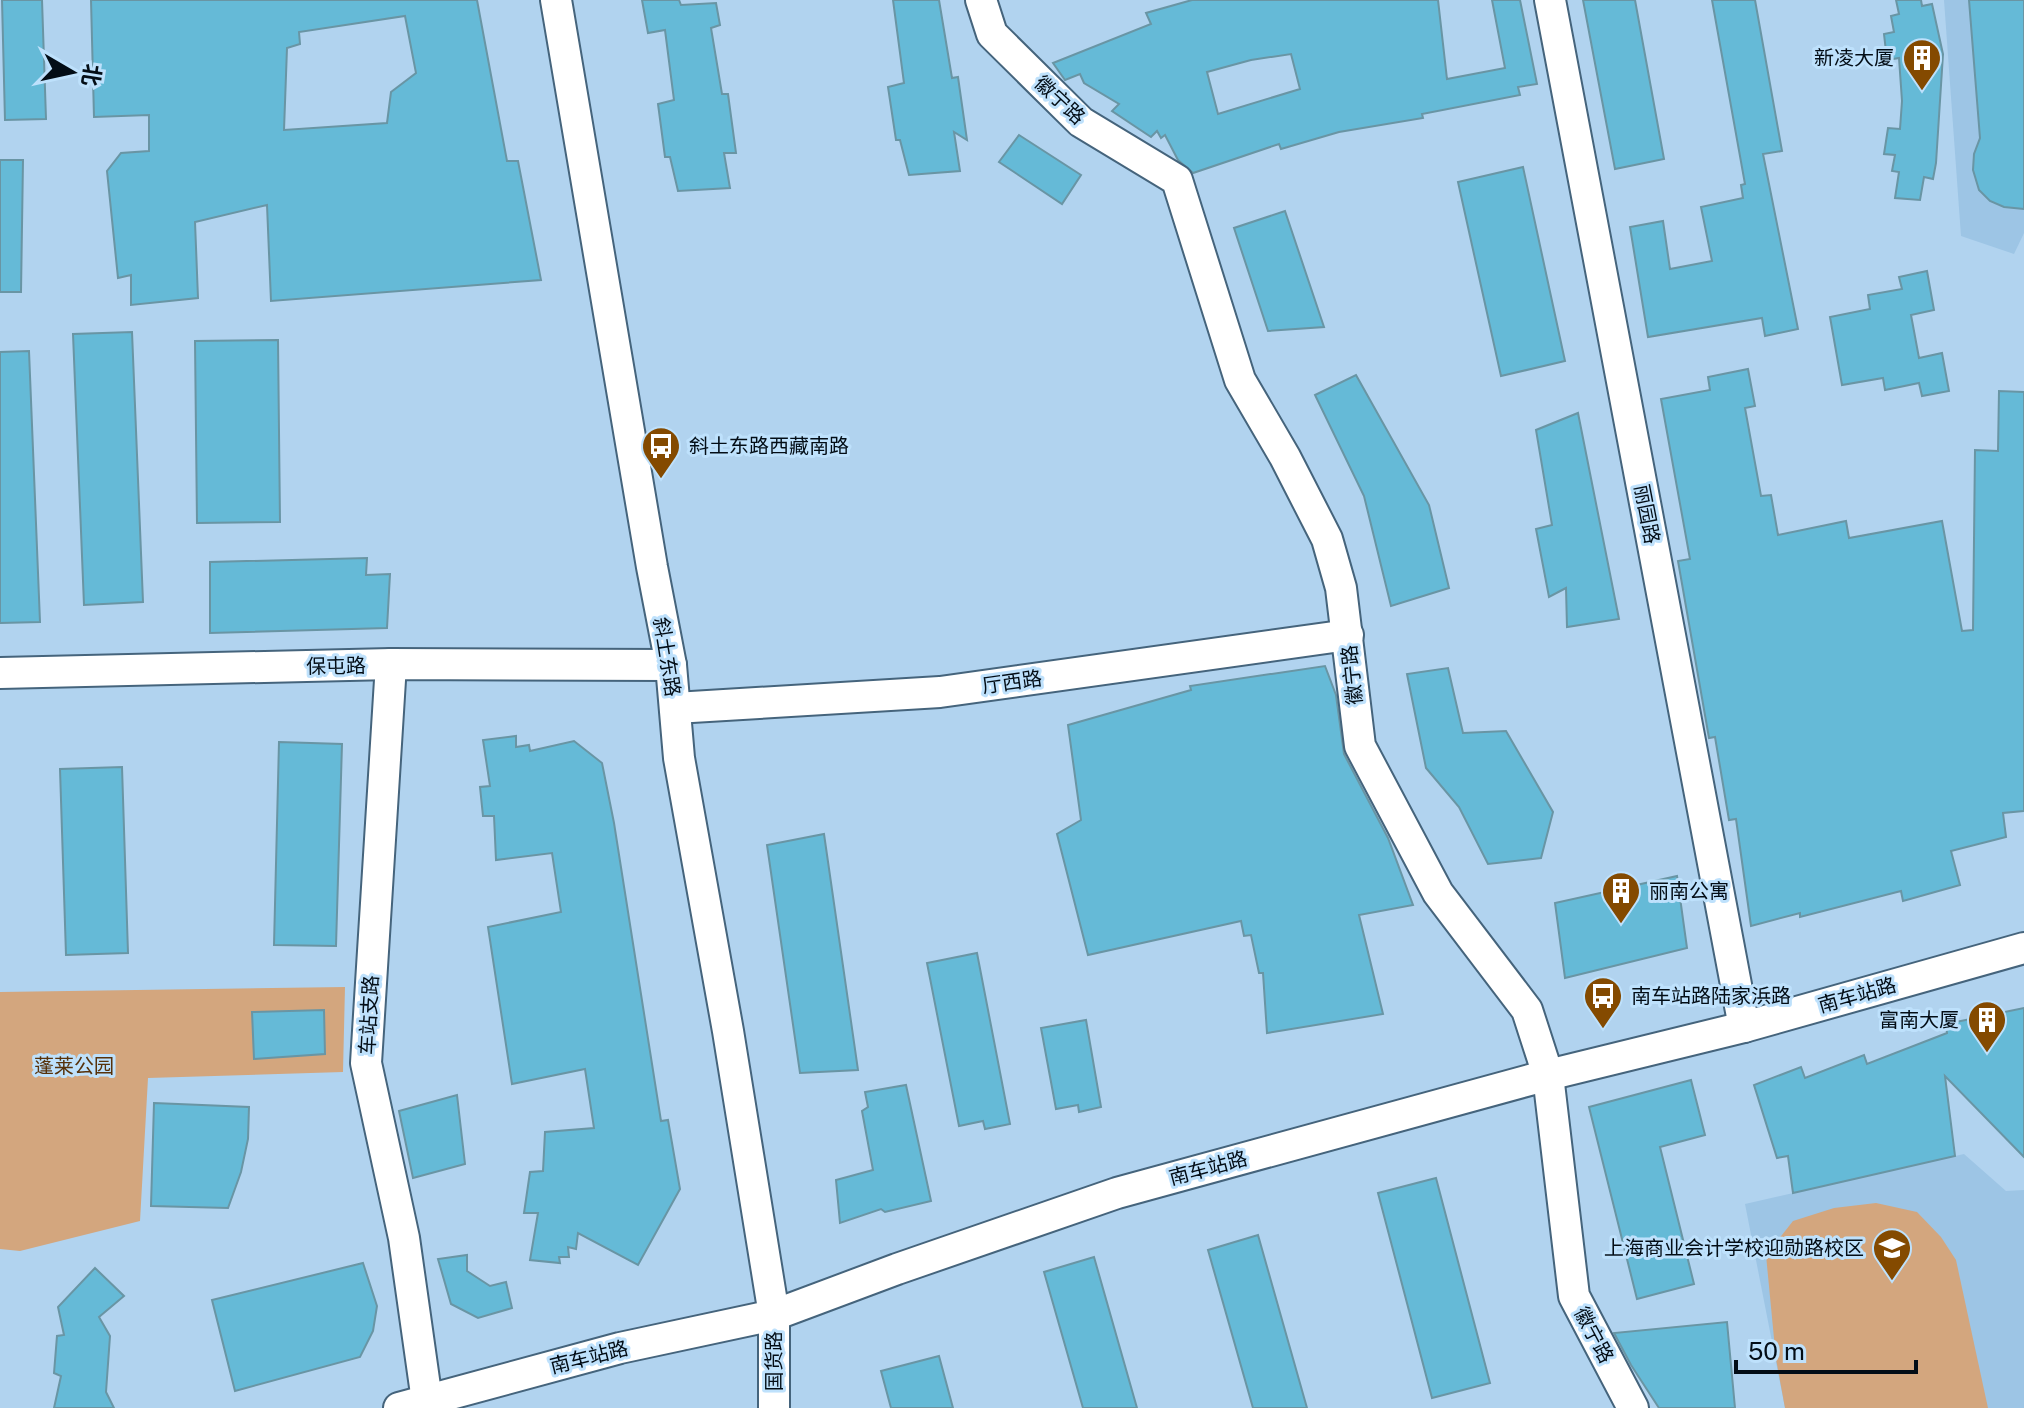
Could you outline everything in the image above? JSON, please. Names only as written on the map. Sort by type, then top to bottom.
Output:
[{"type":"street","name":"斜土东路","points":[[556,0],[671,665],[679,758],[728,1031],[774,1315]]},
{"type":"street","name":"徽宁路","points":[[981,0],[992,34],[1081,122],[1177,180],[1240,380],[1285,457],[1327,539],[1341,588],[1360,746],[1438,893],[1527,1010],[1548,1075],[1574,1296],[1633,1408]]},
{"type":"street","name":"丽园路","points":[[1550,0],[1744,1027]]},
{"type":"street","name":"厅西路","points":[[675,708],[940,692],[1348,635]]},
{"type":"street","name":"保屯路","points":[[0,673],[391,664],[671,665]]},
{"type":"street","name":"车站支路","points":[[391,664],[366,1063],[404,1238],[428,1404]]},
{"type":"street","name":"南车站路","points":[[399,1408],[428,1404],[620,1348],[774,1315],[1117,1193],[1548,1075],[1744,1027],[2024,948]]},
{"type":"street","name":"国货路","points":[[774,1315],[774,1408]]},
{"type":"shaded area","points":[[1944,0],[2024,0],[2024,233],[2014,254],[1961,236]]},
{"type":"shaded area","name":"上海商业会计学校迎勋路校区","points":[[1964,1154],[2006,1191],[2024,1190],[2024,1408],[1785,1408],[1745,1204]]},
{"type":"green space","name":"蓬莱公园","points":[[345,987],[343,1072],[148,1078],[140,1221],[20,1251],[0,1249],[0,992]]},
{"type":"green space","name":"上海商业会计学校迎勋路校区","points":[[1876,1203],[1917,1212],[1941,1237],[1956,1260],[1988,1408],[1785,1408],[1776,1359],[1766,1255],[1793,1221],[1834,1208]]},
{"type":"building","points":[[2,0],[42,0],[46,119],[5,120]]},
{"type":"building","points":[[91,0],[477,0],[507,161],[518,161],[541,280],[271,301],[267,205],[195,222],[198,298],[131,305],[131,275],[118,278],[107,171],[121,153],[149,151],[149,115],[94,117]],"holes":[[[405,16],[416,73],[391,92],[387,123],[284,130],[287,48],[300,44],[299,32]]]},
{"type":"building","points":[[642,0],[679,0],[681,5],[716,3],[720,25],[711,28],[722,94],[728,94],[736,153],[724,153],[730,188],[678,191],[670,157],[665,157],[658,104],[674,100],[665,30],[648,33]]},
{"type":"building","points":[[893,0],[939,0],[952,78],[958,77],[967,140],[954,132],[960,171],[909,175],[900,140],[896,140],[888,87],[904,83]]},
{"type":"building","points":[[1192,0],[1438,0],[1447,79],[1505,68],[1492,0],[1520,0],[1537,84],[1518,87],[1520,95],[1422,114],[1423,118],[1339,132],[1281,149],[1279,144],[1193,173],[1178,160],[1165,135],[1161,138],[1157,131],[1151,137],[1112,111],[1119,104],[1084,83],[1080,74],[1065,80],[1053,63],[1151,24],[1146,13]],"holes":[[[1291,54],[1300,89],[1218,114],[1207,72],[1251,60]]]},
{"type":"building","points":[[1583,0],[1635,0],[1664,159],[1615,169]]},
{"type":"building","points":[[1712,0],[1755,0],[1782,151],[1763,154],[1798,329],[1765,336],[1762,318],[1648,337],[1630,227],[1663,221],[1670,269],[1712,261],[1701,207],[1743,198],[1741,185],[1745,184]]},
{"type":"building","name":"新凌大厦","points":[[1896,0],[1921,0],[1922,6],[1932,4],[1943,54],[1936,163],[1933,179],[1924,177],[1920,200],[1895,198],[1899,172],[1892,171],[1895,155],[1884,154],[1888,128],[1900,129],[1899,58],[1887,60],[1884,34],[1894,32],[1891,16],[1899,14]]},
{"type":"building","points":[[1969,0],[2024,0],[2024,209],[2004,207],[1990,201],[1979,190],[1973,170],[1974,154],[1980,138]]},
{"type":"building","points":[[1019,135],[1081,175],[1062,204],[999,162]]},
{"type":"building","points":[[0,160],[23,160],[21,292],[0,292]]},
{"type":"building","points":[[1523,167],[1565,361],[1501,376],[1458,182]]},
{"type":"building","points":[[1285,211],[1324,327],[1268,331],[1234,228]]},
{"type":"building","points":[[1927,271],[1934,310],[1911,315],[1919,358],[1942,353],[1949,391],[1922,396],[1919,383],[1885,390],[1883,378],[1842,385],[1830,317],[1870,309],[1868,295],[1902,289],[1899,277]]},
{"type":"building","points":[[132,332],[143,602],[84,605],[73,334]]},
{"type":"building","points":[[278,340],[280,522],[197,523],[195,341]]},
{"type":"building","points":[[29,351],[40,622],[0,623],[0,352]]},
{"type":"building","points":[[1748,369],[1755,406],[1745,408],[1761,496],[1771,495],[1778,535],[1846,521],[1849,538],[1942,521],[1962,631],[1973,630],[1975,450],[1998,451],[1999,391],[2024,392],[2024,811],[2003,813],[2006,837],[1951,851],[1960,885],[1903,901],[1901,891],[1751,926],[1736,819],[1729,820],[1715,737],[1709,738],[1678,561],[1690,559],[1661,399],[1710,390],[1708,377]]},
{"type":"building","points":[[1356,375],[1429,505],[1449,588],[1391,606],[1364,496],[1315,395]]},
{"type":"building","points":[[1578,413],[1619,619],[1567,627],[1566,588],[1549,597],[1536,529],[1552,525],[1536,430]]},
{"type":"building","points":[[367,558],[366,575],[390,574],[387,628],[210,633],[210,562]]},
{"type":"building","points":[[1325,666],[1336,695],[1344,754],[1388,838],[1413,905],[1359,915],[1383,1014],[1267,1033],[1263,973],[1259,973],[1251,935],[1244,936],[1241,921],[1088,955],[1057,834],[1081,820],[1068,725],[1191,690],[1190,686]]},
{"type":"building","points":[[1448,668],[1463,733],[1506,731],[1553,812],[1541,858],[1488,864],[1459,807],[1426,768],[1407,674]]},
{"type":"building","points":[[516,736],[516,747],[529,745],[530,751],[574,741],[602,763],[661,1121],[668,1120],[680,1189],[638,1265],[578,1233],[576,1249],[568,1247],[569,1257],[559,1257],[560,1263],[530,1260],[538,1213],[524,1213],[530,1172],[543,1171],[545,1132],[594,1128],[585,1069],[512,1084],[488,927],[561,912],[552,853],[496,860],[494,816],[483,816],[480,787],[490,786],[483,740]]},
{"type":"building","points":[[279,742],[342,744],[336,946],[274,945]]},
{"type":"building","points":[[122,767],[128,953],[66,955],[60,769]]},
{"type":"building","points":[[824,834],[858,1070],[800,1073],[767,845]]},
{"type":"building","name":"丽南公寓","points":[[1677,876],[1687,948],[1565,978],[1555,903]]},
{"type":"building","points":[[977,953],[1010,1124],[985,1129],[983,1121],[959,1126],[927,963]]},
{"type":"building","points":[[2024,1008],[2024,1157],[1945,1076],[1955,1156],[1793,1193],[1788,1156],[1777,1158],[1754,1085],[1801,1067],[1805,1078],[1864,1055],[1867,1064],[1947,1033],[1946,1024]]},
{"type":"building","points":[[324,1010],[325,1054],[254,1059],[252,1012]]},
{"type":"building","points":[[1086,1020],[1101,1107],[1079,1112],[1078,1105],[1056,1109],[1041,1028]]},
{"type":"building","points":[[1691,1080],[1705,1135],[1660,1147],[1694,1284],[1637,1299],[1589,1107]]},
{"type":"building","points":[[906,1085],[931,1201],[885,1212],[881,1209],[840,1223],[836,1180],[873,1170],[862,1111],[868,1107],[865,1092]]},
{"type":"building","points":[[457,1095],[465,1164],[413,1178],[399,1111]]},
{"type":"building","points":[[154,1103],[249,1107],[248,1139],[241,1172],[228,1208],[151,1206]]},
{"type":"building","points":[[1436,1178],[1490,1383],[1432,1398],[1378,1193]]},
{"type":"building","points":[[1258,1235],[1307,1408],[1253,1408],[1208,1250]]},
{"type":"building","points":[[467,1255],[467,1271],[490,1286],[506,1282],[512,1308],[478,1318],[451,1304],[438,1259]]},
{"type":"building","points":[[1094,1257],[1137,1408],[1083,1408],[1044,1272]]},
{"type":"building","points":[[363,1263],[377,1306],[373,1331],[360,1357],[235,1391],[212,1300]]},
{"type":"building","points":[[95,1268],[124,1296],[99,1317],[110,1336],[106,1392],[114,1408],[54,1408],[61,1376],[54,1373],[57,1336],[64,1335],[58,1307]]},
{"type":"building","points":[[1727,1322],[1735,1408],[1659,1408],[1614,1333]]},
{"type":"building","points":[[939,1356],[953,1408],[891,1408],[881,1371]]},
{"type":"place","name":"新凌大厦","points":[[1922,92]]},
{"type":"place","name":"斜土东路西藏南路","points":[[661,480]]},
{"type":"place","name":"丽南公寓","points":[[1621,925]]},
{"type":"place","name":"南车站路陆家浜路","points":[[1603,1030]]},
{"type":"place","name":"富南大厦","points":[[1987,1054]]},
{"type":"place","name":"上海商业会计学校迎勋路校区","points":[[1892,1282]]}]
